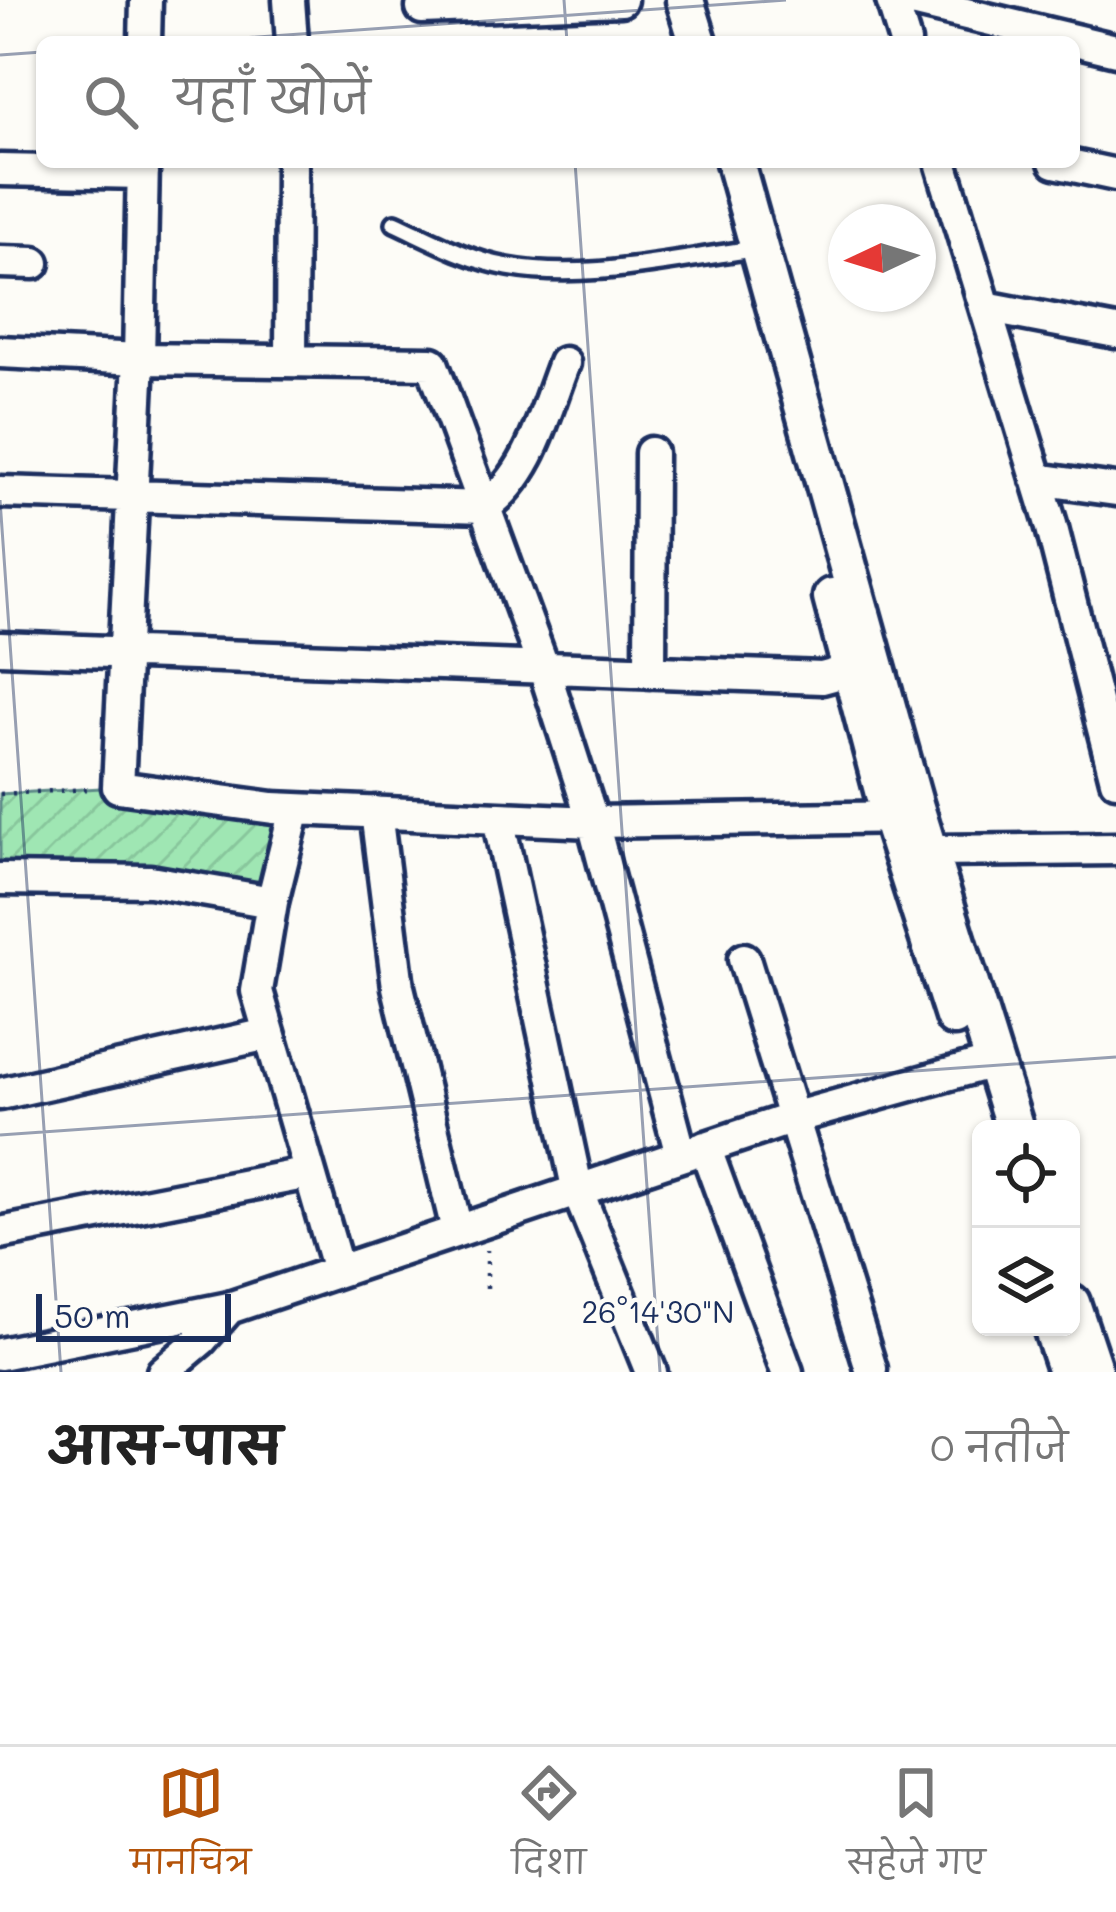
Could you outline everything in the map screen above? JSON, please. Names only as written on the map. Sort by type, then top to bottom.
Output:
[{"type":"street","points":[[146,0],[146,36]]},
{"type":"street","points":[[289,0],[292,36]]},
{"type":"street","points":[[422,8],[621,0]]},
{"type":"street","points":[[661,0],[673,36]]},
{"type":"street","points":[[685,0],[696,36]]},
{"type":"street","points":[[892,0],[903,36]]},
{"type":"street","points":[[908,0],[1058,36]]},
{"type":"street","points":[[1080,41],[1116,50]]},
{"type":"street","points":[[1080,167],[1116,175]]},
{"type":"street","points":[[0,170],[143,168],[139,359],[118,787],[295,809],[593,822],[912,828],[1116,849]]},
{"type":"street","points":[[291,361],[292,168]]},
{"type":"street","points":[[715,168],[851,670],[912,828],[981,1065],[1010,1120]]},
{"type":"street","points":[[737,168],[912,828],[981,1065],[987,1120]]},
{"type":"street","points":[[943,168],[1037,479],[1116,780]]},
{"type":"street","points":[[0,262],[34,263]]},
{"type":"street","points":[[985,307],[1116,332]]},
{"type":"street","points":[[0,352],[432,363],[544,669],[693,1151],[788,1372]]},
{"type":"street","points":[[0,492],[485,507],[521,473],[564,363]]},
{"type":"street","points":[[650,672],[651,453]]},
{"type":"street","points":[[1037,479],[1116,490]]},
{"type":"street","points":[[0,648],[822,678],[851,670]]},
{"type":"street","points":[[295,809],[272,902],[257,992],[338,1270]]},
{"type":"street","points":[[376,812],[398,987],[457,1230]]},
{"type":"street","points":[[498,818],[578,1192],[651,1372]]},
{"type":"street","points":[[0,879],[150,881],[272,902]]},
{"type":"street","points":[[744,958],[871,1369]]},
{"type":"street","points":[[0,1094],[268,1034]]},
{"type":"street","points":[[0,1354],[229,1308],[796,1117],[981,1065]]},
{"type":"street","points":[[0,1233],[309,1173]]},
{"type":"street","points":[[163,1372],[229,1308]]},
{"type":"street","points":[[1080,1330],[1094,1372]]},
{"type":"street","points":[[1055,1336],[1067,1372]]},
{"type":"lane","points":[[395,223],[465,256],[511,268],[593,270],[740,251]]},
{"type":"path","points":[[0,794],[118,787]]},
{"type":"path","points":[[487,1220],[487,1288]]},
{"type":"green space","points":[[118,787],[295,809],[272,902],[0,879],[0,794]]}]
